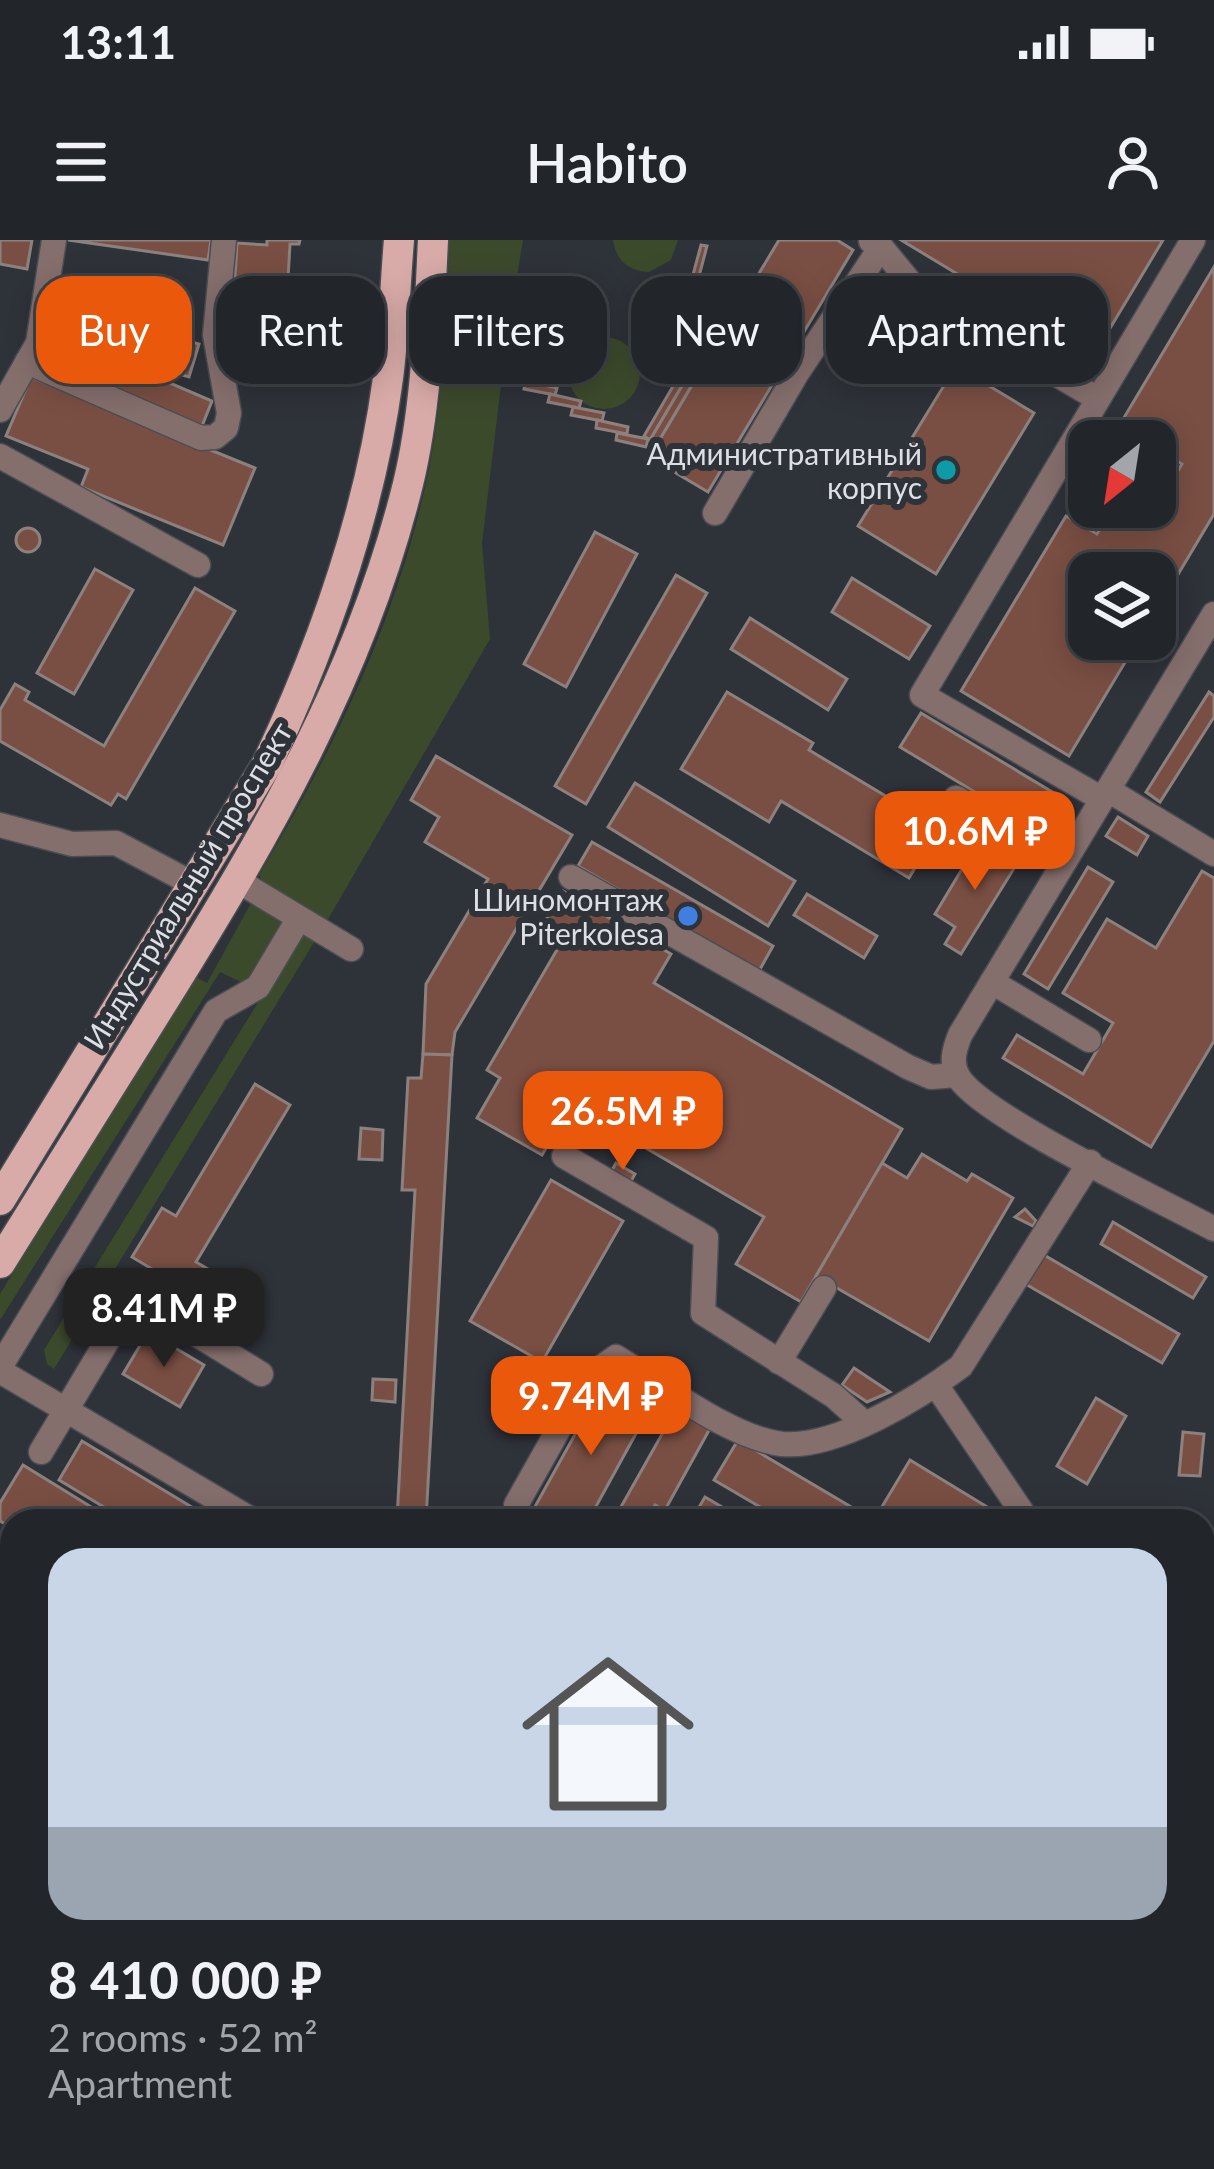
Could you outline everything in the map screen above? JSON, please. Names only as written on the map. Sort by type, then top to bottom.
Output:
[{"type":"main road","name":"Индустриальный проспект","points":[[0,1200],[195,885],[267,764],[296,704],[337,596],[366,495],[388,379],[399,240]]},
{"type":"main road","name":"Индустриальный проспект","points":[[0,1263],[238,880],[319,734],[379,586],[409,479],[419,419],[433,240]]},
{"type":"street","points":[[0,410],[38,343],[54,240]]},
{"type":"street","points":[[27,362],[201,438],[215,437],[226,428],[229,413],[215,335],[224,240]]},
{"type":"street","points":[[1193,240],[922,695],[1214,854]]},
{"type":"street","points":[[715,513],[875,244],[918,292],[1098,399]]},
{"type":"street","points":[[0,456],[198,565]]},
{"type":"street","points":[[1214,614],[960,1035],[952,1056],[956,1076],[993,1108],[1214,1229]]},
{"type":"street","points":[[956,797],[1065,861]]},
{"type":"street","points":[[0,825],[73,844],[116,843],[195,885]]},
{"type":"street","points":[[571,877],[908,1067],[931,1077],[956,1076]]},
{"type":"street","points":[[238,880],[351,949]]},
{"type":"street","points":[[234,1509],[0,1369],[216,1011],[258,987],[299,918]]},
{"type":"street","points":[[992,982],[1089,1040]]},
{"type":"street","points":[[564,1156],[706,1238],[703,1313],[834,1396],[864,1423]]},
{"type":"street","points":[[516,1505],[588,1377],[616,1357],[730,1426],[780,1444],[819,1442],[936,1385],[961,1366],[1090,1162]]},
{"type":"street","points":[[779,1362],[824,1288]]},
{"type":"street","points":[[41,1452],[134,1296],[261,1374]]},
{"type":"street","points":[[936,1385],[1020,1509]]},
{"type":"green space","points":[[449,240],[523,240],[517,276],[447,276]]},
{"type":"green space","points":[[613,240],[678,240],[671,260],[649,272],[624,263]]},
{"type":"green space","points":[[607,338],[629,348],[631,384],[638,384],[629,398],[604,409],[579,398],[570,384],[607,384]]},
{"type":"green space","points":[[440,384],[501,384],[482,543],[490,639],[327,921],[266,887],[259,875],[338,729],[382,628],[416,523],[434,441]]},
{"type":"green space","points":[[251,903],[286,921],[249,986],[220,972],[0,1320],[0,1294],[196,977],[207,983]]},
{"type":"green space","points":[[302,931],[316,939],[54,1369],[47,1364],[44,1350]]},
{"type":"building","points":[[0,240],[32,240],[27,269],[0,264]]},
{"type":"building","points":[[68,240],[211,240],[208,260]]},
{"type":"building","points":[[267,240],[300,240],[290,244],[288,276],[235,276],[237,243],[267,245]]},
{"type":"building","points":[[779,240],[837,240],[853,250],[837,276],[826,276],[826,295],[802,335],[802,276],[757,276]]},
{"type":"building","points":[[901,240],[1163,240],[1108,332],[1108,276],[961,276]]},
{"type":"building","points":[[701,245],[707,246],[699,276],[693,276]]},
{"type":"building","points":[[1214,267],[1214,514],[1176,578],[1176,552],[1068,552],[1068,660],[1126,660],[1069,756],[961,691],[1066,516],[1068,528],[1087,528],[1097,534],[1101,528],[1176,528],[1176,474],[1182,464],[1176,460],[1176,420],[1123,420]]},
{"type":"building","points":[[31,377],[36,384],[48,384],[255,468],[223,545],[81,487],[88,469],[6,436]]},
{"type":"building","points":[[102,384],[172,384],[212,401],[202,426]]},
{"type":"building","points":[[525,384],[557,388],[555,395],[524,389]]},
{"type":"building","points":[[674,384],[683,384],[650,440],[644,436]]},
{"type":"building","points":[[683,384],[693,384],[657,444],[650,440]]},
{"type":"building","points":[[693,384],[773,384],[708,492],[649,457]]},
{"type":"building","name":"Административный корпус","points":[[945,384],[986,384],[1034,413],[936,574],[858,526]]},
{"type":"building","points":[[550,394],[581,401],[579,408],[548,402]]},
{"type":"building","points":[[573,407],[604,413],[602,421],[571,415]]},
{"type":"building","points":[[597,420],[628,427],[627,434],[596,428]]},
{"type":"building","points":[[617,433],[648,439],[646,447],[616,440]]},
{"type":"building","points":[[28,528],[37,531],[37,549],[28,552],[19,549],[16,540],[19,531]]},
{"type":"building","points":[[595,532],[637,554],[566,687],[524,664]]},
{"type":"building","points":[[95,569],[133,590],[74,694],[37,673]]},
{"type":"building","points":[[676,575],[707,593],[586,804],[555,786]]},
{"type":"building","points":[[852,578],[930,626],[909,659],[832,612]]},
{"type":"building","points":[[195,588],[235,611],[126,799],[118,794],[111,805],[0,741],[0,710],[15,684],[29,692],[25,700],[104,746]]},
{"type":"building","points":[[750,618],[847,679],[828,710],[731,649]]},
{"type":"building","points":[[727,692],[813,743],[809,750],[939,828],[909,878],[781,801],[769,822],[681,769]]},
{"type":"building","points":[[1209,692],[1214,696],[1214,717],[1160,802],[1146,792]]},
{"type":"building","points":[[921,713],[1064,799],[1043,833],[900,747]]},
{"type":"building","points":[[436,756],[572,835],[455,1032],[452,1055],[423,1054],[426,984],[488,879],[425,842],[439,817],[411,800]]},
{"type":"building","points":[[635,783],[795,881],[768,926],[608,827]]},
{"type":"building","points":[[1118,817],[1148,836],[1137,855],[1106,836]]},
{"type":"building","points":[[980,839],[1018,862],[961,954],[945,944],[955,927],[935,914]]},
{"type":"building","points":[[592,842],[773,946],[759,971],[578,866]]},
{"type":"building","points":[[1088,867],[1113,882],[1048,989],[1024,974]]},
{"type":"building","points":[[1202,871],[1214,878],[1214,1041],[1151,1147],[1003,1058],[1017,1035],[1083,1074],[1113,1023],[1063,993],[1107,919],[1156,948]]},
{"type":"building","points":[[563,891],[671,954],[654,983],[902,1129],[801,1302],[736,1264],[764,1217],[572,1105],[542,1155],[477,1118],[500,1078],[487,1070],[565,936],[544,923]]},
{"type":"building","points":[[807,894],[877,936],[864,958],[794,915]]},
{"type":"building","points":[[423,1054],[452,1055],[427,1509],[398,1509],[415,1190],[402,1190],[408,1078],[421,1078]]},
{"type":"building","points":[[255,1084],[290,1105],[196,1262],[247,1292],[232,1317],[132,1257],[162,1208],[176,1216]]},
{"type":"building","points":[[361,1128],[383,1130],[382,1160],[359,1159]]},
{"type":"building","points":[[922,1154],[967,1181],[972,1174],[1013,1198],[929,1341],[816,1276],[882,1163],[907,1178]]},
{"type":"building","points":[[616,1163],[635,1174],[630,1183],[611,1172]]},
{"type":"building","points":[[551,1180],[623,1221],[542,1362],[470,1321]]},
{"type":"building","points":[[1025,1209],[1036,1221],[1033,1226],[1015,1217]]},
{"type":"building","points":[[1113,1222],[1206,1277],[1193,1298],[1101,1244]]},
{"type":"building","points":[[1039,1252],[1179,1334],[1162,1363],[1022,1282]]},
{"type":"building","points":[[148,1332],[204,1365],[180,1407],[123,1374]]},
{"type":"building","points":[[854,1368],[890,1392],[867,1402],[842,1385]]},
{"type":"building","points":[[373,1379],[396,1380],[395,1402],[372,1400]]},
{"type":"building","points":[[604,1382],[650,1408],[595,1509],[534,1509]]},
{"type":"building","points":[[1096,1398],[1126,1416],[1087,1484],[1057,1466]]},
{"type":"building","points":[[679,1404],[713,1423],[666,1509],[655,1505],[653,1509],[620,1509]]},
{"type":"building","points":[[1183,1432],[1204,1434],[1200,1476],[1179,1475]]},
{"type":"building","points":[[738,1440],[855,1509],[764,1509],[714,1480]]},
{"type":"building","points":[[82,1441],[195,1509],[107,1509],[59,1480]]},
{"type":"building","points":[[910,1460],[991,1509],[881,1509]]},
{"type":"building","points":[[23,1465],[94,1509],[0,1509]]},
{"type":"building","points":[[705,1497],[726,1509],[698,1509]]},
{"type":"place","name":"Административный корпус","points":[[946,470]]},
{"type":"place","name":"Шиномонтаж Piterkolesa","points":[[688,916]]}]
